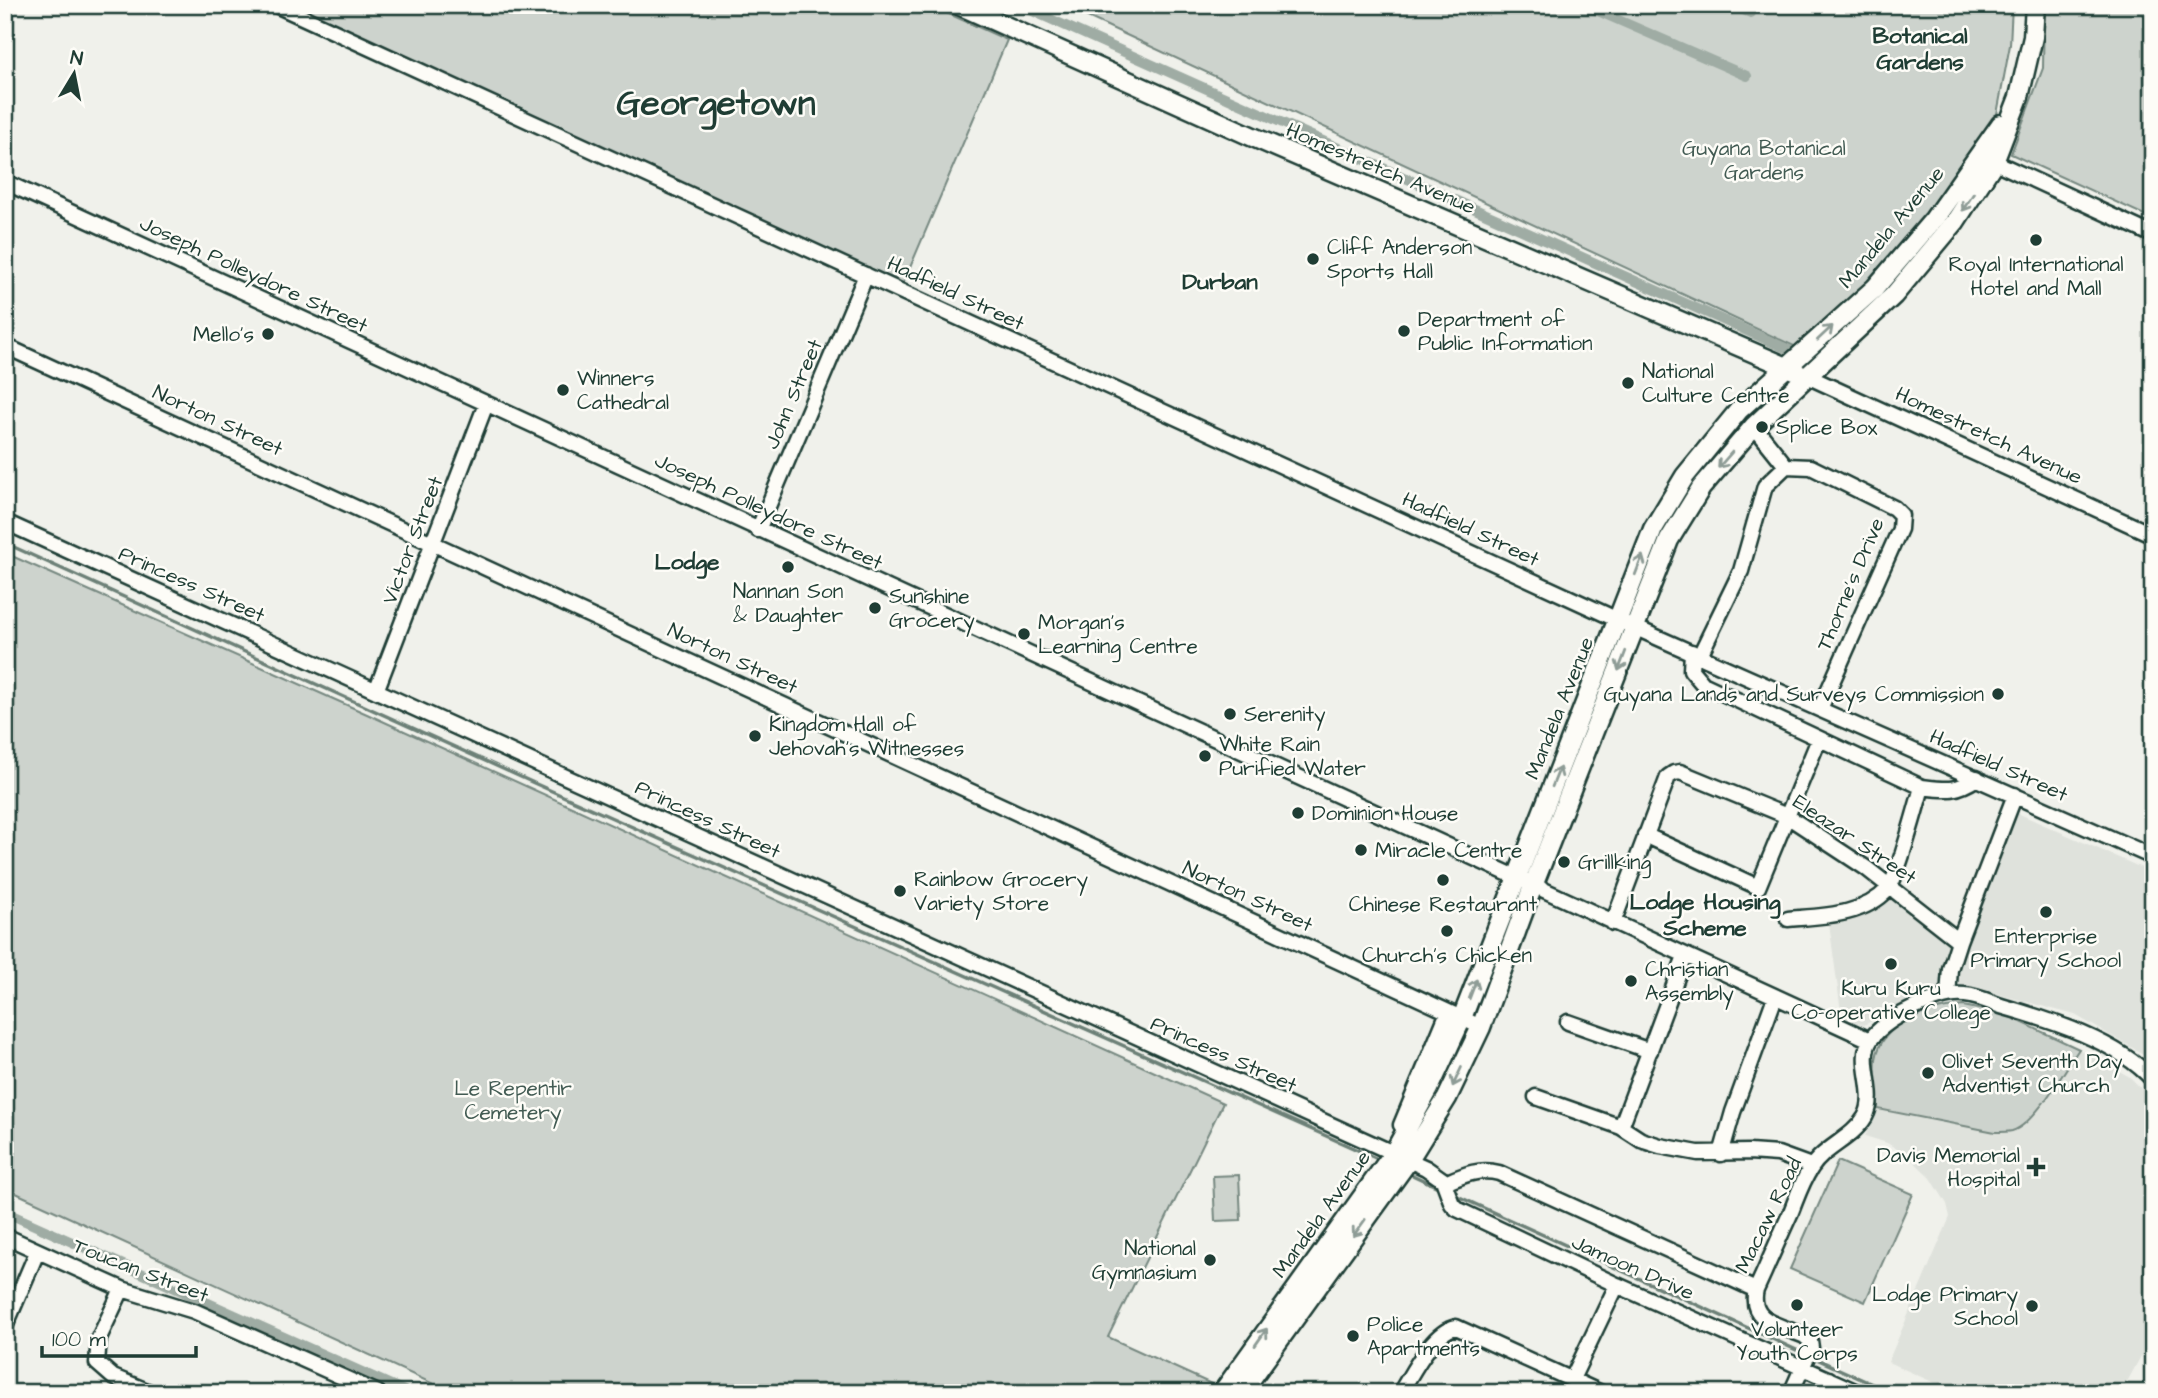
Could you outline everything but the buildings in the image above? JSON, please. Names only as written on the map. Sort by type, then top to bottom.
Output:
[{"type":"main road","name":"Homestretch Avenue","points":[[959,5],[1253,137],[1807,376]]},
{"type":"main road","name":"Mandela Avenue","points":[[1222,1393],[1349,1211],[1395,1162],[1447,1098],[1481,1027],[1533,887],[1670,540],[1702,488],[1754,426],[1894,295],[1955,222],[2019,97],[2033,37],[2035,5]]},
{"type":"main road","name":"Mandela Avenue","points":[[1241,1393],[1395,1162],[1429,1089],[1455,1015],[1515,878],[1653,529],[1685,476],[1739,410],[1875,288],[1987,158]]},
{"type":"street","name":"Hadfield Street","points":[[276,5],[1618,620],[2153,857]]},
{"type":"street","points":[[1987,158],[2153,235]]},
{"type":"street","name":"Joseph Polleydore Street","points":[[5,182],[1533,887]]},
{"type":"street","name":"John Street","points":[[758,530],[866,275]]},
{"type":"street","name":"Norton Street","points":[[5,346],[1481,1027]]},
{"type":"street","name":"Homestretch Avenue","points":[[1807,376],[2153,535]]},
{"type":"street","name":"Victor Street","points":[[376,691],[486,404]]},
{"type":"street","points":[[1754,426],[1786,466],[1765,486],[1741,571],[1696,653],[1691,670],[1703,684],[1923,787],[1958,789],[1978,778]]},
{"type":"street","name":"Thorne's Drive","points":[[1786,466],[1811,467],[1894,508],[1901,515],[1899,529],[1820,709]]},
{"type":"street","name":"Princess Street","points":[[5,522],[1395,1162]]},
{"type":"street","points":[[1646,835],[1758,887],[1819,739]]},
{"type":"street","name":"Eleazar Street","points":[[1613,923],[1668,777],[1676,772],[1787,816],[1891,887],[1959,941]]},
{"type":"street","points":[[1788,919],[1828,916],[1854,910],[1874,901],[1891,887],[1923,787]]},
{"type":"street","points":[[1948,996],[1950,969],[1959,941],[2015,795]]},
{"type":"street","points":[[1533,887],[1870,1040],[1895,1017],[1948,996],[1965,995],[2030,1014],[2083,1034],[2132,1061],[2153,1080]]},
{"type":"street","points":[[1621,1127],[1685,956]]},
{"type":"street","points":[[1721,1154],[1733,1111],[1775,997]]},
{"type":"street","points":[[1568,1022],[1650,1051]]},
{"type":"street","name":"Macaw Road","points":[[1807,1358],[1810,1341],[1805,1336],[1758,1314],[1753,1303],[1756,1290],[1811,1166],[1865,1117],[1870,1097],[1866,1051],[1870,1040]]},
{"type":"street","points":[[1536,1097],[1621,1127],[1642,1140],[1660,1146],[1698,1153],[1778,1154],[1811,1166]]},
{"type":"street","points":[[1395,1162],[1438,1175],[1446,1185],[1474,1172],[1483,1170],[1499,1173],[1756,1290]]},
{"type":"street","name":"Jamoon Drive","points":[[1446,1185],[1452,1204],[1457,1209],[1617,1285],[1807,1358],[1826,1386],[1859,1393]]},
{"type":"street","name":"Toucan Street","points":[[5,1236],[122,1289],[194,1311],[378,1393]]},
{"type":"street","points":[[5,1326],[37,1252]]},
{"type":"street","points":[[1572,1379],[1617,1285]]},
{"type":"street","points":[[122,1289],[99,1338],[97,1363],[113,1377],[152,1393]]},
{"type":"street","points":[[1400,1393],[1434,1341],[1446,1329],[1456,1327],[1601,1393]]},
{"type":"street","points":[[1791,1393],[1807,1358]]},
{"type":"shaded area","name":"Enterprise Primary School","points":[[2015,812],[2153,873],[2153,1046],[2145,1055],[2075,1015],[1961,987],[1956,981],[1959,960]]},
{"type":"shaded area","name":"Kuru Kuru Co-operative College","points":[[1890,895],[1950,942],[1943,985],[1864,1025],[1842,1019],[1829,923],[1882,905]]},
{"type":"shaded area","points":[[2079,1049],[2130,1077],[2153,1101],[2153,1334],[2121,1393],[1957,1393],[1888,1362],[1950,1217],[1947,1204],[1931,1178],[1907,1155],[1887,1143],[1865,1136],[1878,1109],[1995,1132],[2025,1124]]},
{"type":"green space","points":[[293,5],[929,5],[1007,40],[903,284]]},
{"type":"green space","name":"Guyana Botanical Gardens","points":[[1062,5],[2012,5],[2010,45],[1997,114],[1949,186],[1876,274],[1796,347]]},
{"type":"green space","points":[[2044,5],[2153,5],[2153,219],[2011,154],[2043,68]]},
{"type":"green space","name":"Le Repentir Cemetery","points":[[5,553],[367,714],[1223,1103],[1108,1337],[1218,1387],[1214,1393],[453,1393],[5,1188]]},
{"type":"green space","points":[[1963,1006],[2004,1014],[2079,1049],[2040,1108],[2021,1127],[2012,1131],[1995,1132],[1878,1109],[1876,1059],[1887,1035],[1909,1019],[1936,1010]]},
{"type":"green space","points":[[1838,1161],[1913,1194],[1865,1302],[1790,1269]]},
{"type":"green space","points":[[1239,1175],[1241,1220],[1215,1221],[1213,1176]]},
{"type":"waterway","points":[[1019,5],[1792,351]]},
{"type":"waterway","points":[[1584,5],[1747,76]]},
{"type":"waterway","points":[[1731,5],[1751,13]]},
{"type":"waterway","points":[[5,543],[536,784],[1380,1160]]},
{"type":"waterway","points":[[1406,1172],[1440,1188]]},
{"type":"waterway","points":[[1453,1194],[1803,1353]]},
{"type":"waterway","points":[[5,1212],[409,1393]]},
{"type":"waterway","points":[[1810,1356],[1892,1393]]},
{"type":"place","name":"Royal International Hotel and Mall","points":[[2036,240]]},
{"type":"place","name":"Cliff Anderson Sports Hall","points":[[1313,259]]},
{"type":"place","name":"Department of Public Information","points":[[1404,331]]},
{"type":"place","name":"Mello's","points":[[268,334]]},
{"type":"place","name":"National Culture Centre","points":[[1628,383]]},
{"type":"place","name":"Winners Cathedral","points":[[563,390]]},
{"type":"place","name":"Splice Box","points":[[1762,427]]},
{"type":"place","name":"Nannan Son & Daughter","points":[[788,567]]},
{"type":"place","name":"Sunshine Grocery","points":[[875,608]]},
{"type":"place","name":"Morgan’s Learning Centre","points":[[1024,634]]},
{"type":"place","name":"Guyana Lands and Surveys Commission","points":[[1998,694]]},
{"type":"place","name":"Serenity","points":[[1230,714]]},
{"type":"place","name":"Kingdom Hall of Jehovah's Witnesses","points":[[755,736]]},
{"type":"place","name":"White Rain Purified Water","points":[[1205,756]]},
{"type":"place","name":"Dominion House","points":[[1298,813]]},
{"type":"place","name":"Miracle Centre","points":[[1361,850]]},
{"type":"place","name":"Grillking","points":[[1564,862]]},
{"type":"place","name":"Chinese Restaurant","points":[[1443,880]]},
{"type":"place","name":"Rainbow Grocery Variety Store","points":[[900,891]]},
{"type":"place","name":"Enterprise Primary School","points":[[2046,912]]},
{"type":"place","name":"Church's Chicken","points":[[1447,931]]},
{"type":"place","name":"Kuru Kuru Co-operative College","points":[[1891,964]]},
{"type":"place","name":"Christian Assembly","points":[[1631,981]]},
{"type":"place","name":"Olivet Seventh Day Adventist Church","points":[[1928,1073]]},
{"type":"place","name":"Davis Memorial Hospital","points":[[2036,1167]]},
{"type":"place","name":"National Gymnasium","points":[[1210,1260]]},
{"type":"place","name":"Volunteer Youth Corps","points":[[1797,1305]]},
{"type":"place","name":"Lodge Primary School","points":[[2032,1306]]},
{"type":"place","name":"Police Apartments","points":[[1353,1336]]},
{"type":"district","name":"Botanical Gardens","points":[[1920,48]]},
{"type":"district","name":"Georgetown","points":[[716,102]]},
{"type":"district","name":"Durban","points":[[1220,281]]},
{"type":"district","name":"Lodge","points":[[687,561]]},
{"type":"district","name":"Lodge Housing Scheme","points":[[1705,914]]}]
